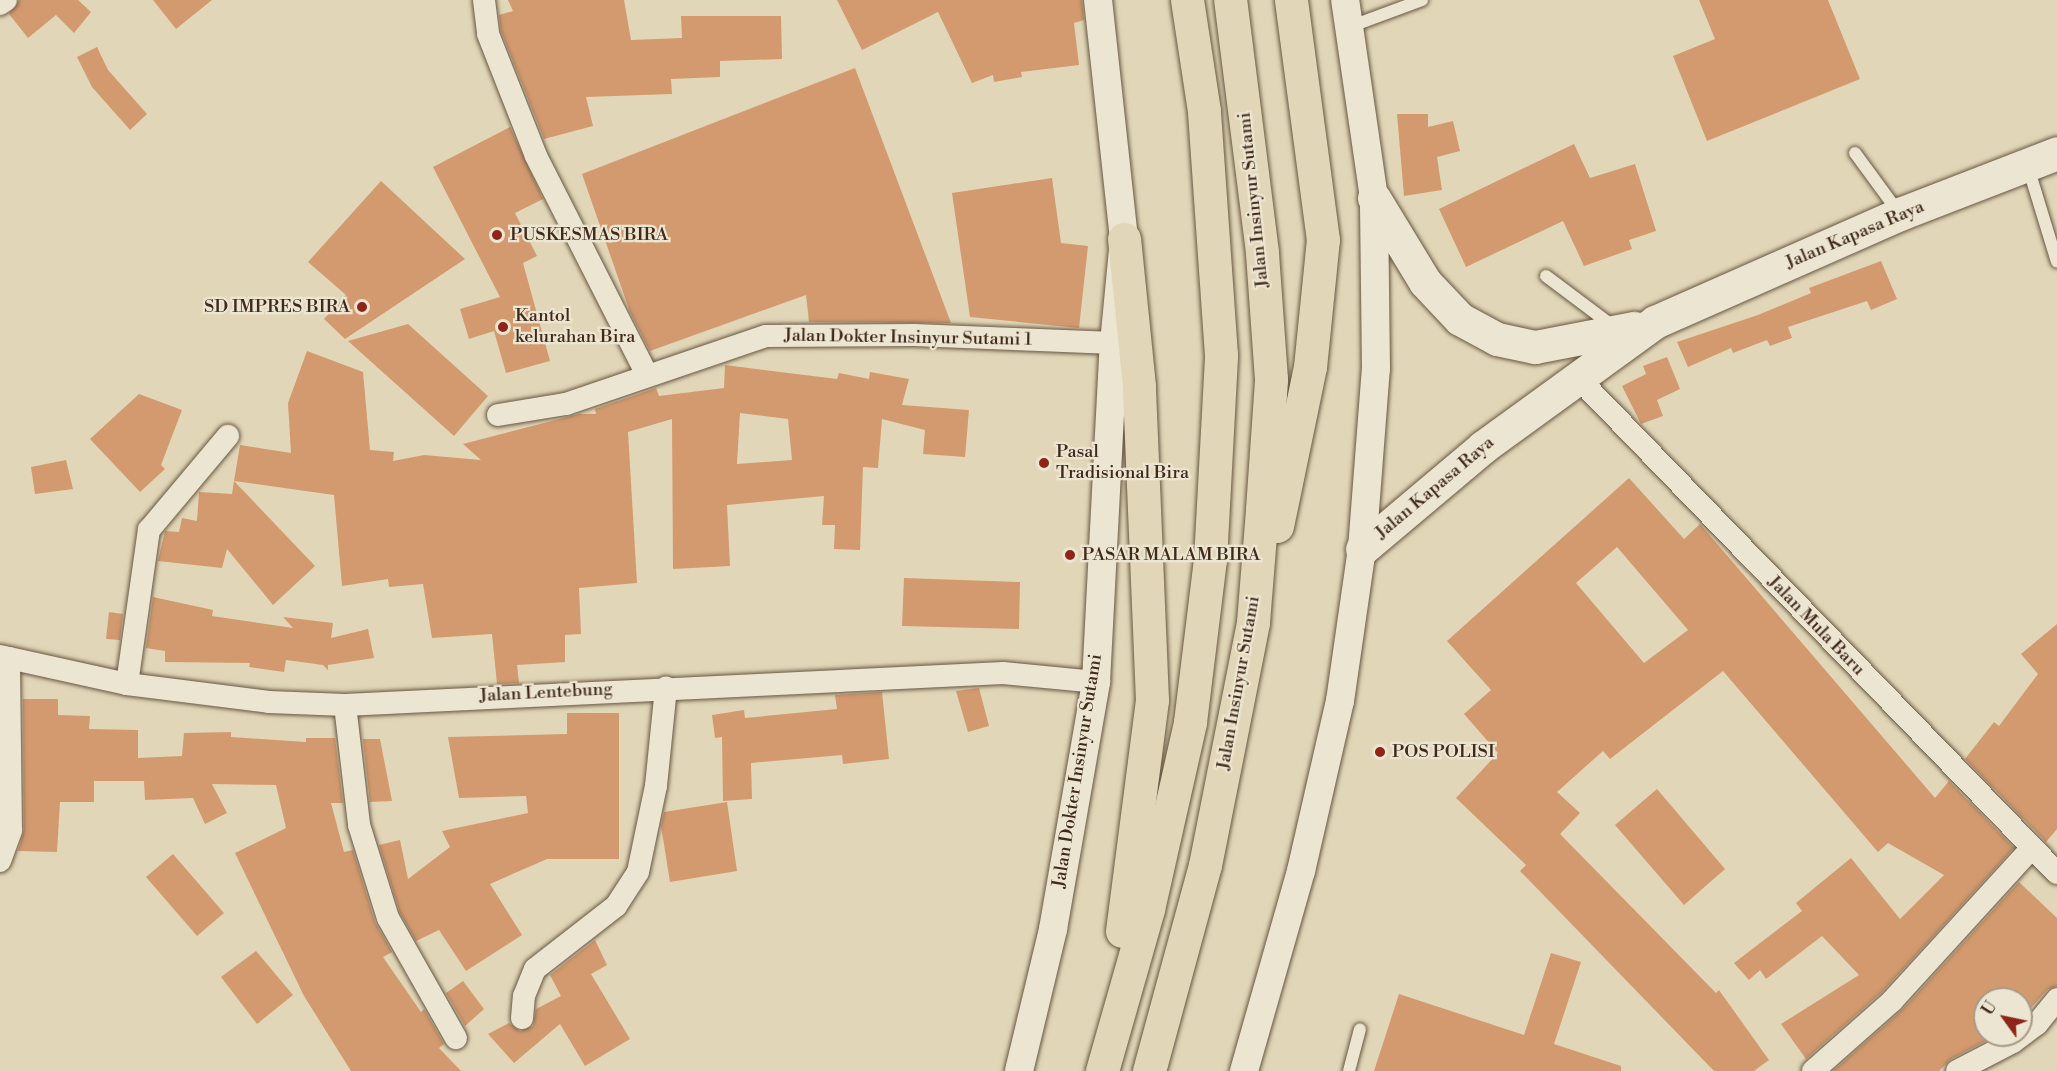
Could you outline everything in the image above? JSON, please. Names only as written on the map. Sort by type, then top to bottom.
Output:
[{"type":"highway","points":[[1102,1071],[1148,909],[1190,722],[1210,560],[1221,356],[1204,111],[1187,0]]},
{"type":"highway","name":"Jalan Insinyur Sutami","points":[[1149,1071],[1206,865],[1253,622],[1271,379],[1262,252],[1230,0]]},
{"type":"highway","points":[[1253,622],[1310,367],[1323,240],[1291,0]]},
{"type":"highway","points":[[1096,1071],[1127,902],[1152,700],[1139,386],[1124,239]]},
{"type":"main road","name":"Jalan Kapasa Raya","points":[[1374,198],[1425,282],[1460,319],[1497,339],[1535,347],[1655,322],[1900,214],[2028,167],[2057,153]]},
{"type":"main road","name":"Jalan Kapasa Raya","points":[[1362,549],[1483,447],[1655,322]]},
{"type":"street","points":[[0,4],[6,0]]},
{"type":"street","points":[[484,0],[488,34],[522,124],[647,375]]},
{"type":"street","name":"Jalan Dokter Insinyur Sutami","points":[[1019,1071],[1053,929],[1096,682],[1114,343],[1124,239],[1098,0]]},
{"type":"street","points":[[1244,1071],[1301,871],[1340,701],[1362,549],[1376,369],[1374,198],[1347,14]]},
{"type":"street","name":"Jalan Dokter Insinyur Sutami 1","points":[[498,415],[566,404],[766,336],[914,335],[1114,343]]},
{"type":"street","name":"Jalan Mula Baru","points":[[1577,377],[2031,849],[2057,873]]},
{"type":"street","points":[[127,684],[149,531],[228,436]]},
{"type":"street","points":[[0,861],[11,830],[5,657]]},
{"type":"street","name":"Jalan Lentebung","points":[[5,657],[127,684],[269,702],[345,705],[1003,673],[1096,682]]},
{"type":"street","points":[[522,1018],[524,996],[535,969],[616,906],[638,872],[656,786],[666,688]]},
{"type":"street","points":[[345,705],[359,825],[388,918],[456,1038]]},
{"type":"street","points":[[1813,1071],[1899,994],[2031,849]]},
{"type":"street","points":[[1957,1071],[2013,1042],[2037,1024],[2057,999]]},
{"type":"lane","points":[[1347,14],[1422,0]]},
{"type":"lane","points":[[1855,153],[1900,214]]},
{"type":"lane","points":[[2028,167],[2057,262]]},
{"type":"lane","points":[[1546,276],[1620,331]]},
{"type":"lane","points":[[1348,1071],[1360,1029]]},
{"type":"building","points":[[19,0],[78,0],[91,12],[74,33],[56,15],[28,38],[9,14]]},
{"type":"building","points":[[153,0],[212,0],[176,29]]},
{"type":"building","points":[[508,0],[624,0],[631,40],[682,38],[681,16],[781,16],[782,59],[720,61],[720,77],[671,79],[672,94],[586,97],[593,126],[544,139],[501,31],[499,15],[513,11]]},
{"type":"building","points":[[837,0],[1082,0],[1084,20],[1074,23],[1079,65],[1021,72],[1022,77],[994,82],[993,75],[972,83],[938,12],[862,50]]},
{"type":"building","points":[[1699,0],[1828,0],[1860,79],[1707,141],[1673,56],[1715,39]]},
{"type":"building","points":[[97,47],[108,70],[147,114],[130,130],[92,87],[77,57]]},
{"type":"building","points":[[855,68],[951,323],[809,322],[806,295],[650,351],[630,312],[582,174]]},
{"type":"building","points":[[1397,114],[1428,114],[1428,127],[1453,121],[1460,151],[1437,157],[1442,190],[1404,196]]},
{"type":"building","points":[[510,127],[543,199],[515,213],[537,256],[523,263],[550,361],[506,373],[494,331],[469,339],[460,309],[500,297],[433,167]]},
{"type":"building","points":[[1574,144],[1590,178],[1635,164],[1656,231],[1629,240],[1632,249],[1584,266],[1563,221],[1466,267],[1439,209]]},
{"type":"building","points":[[1052,178],[1061,243],[1088,246],[1079,328],[970,317],[952,193]]},
{"type":"building","points":[[381,181],[465,259],[345,339],[324,319],[346,295],[308,262]]},
{"type":"building","points":[[1881,261],[1897,299],[1871,310],[1867,301],[1788,327],[1792,338],[1770,346],[1767,340],[1733,353],[1731,348],[1688,367],[1677,342],[1758,315],[1811,293],[1809,288]]},
{"type":"building","points":[[408,324],[488,396],[454,436],[348,341]]},
{"type":"building","points":[[307,351],[363,372],[370,450],[394,452],[393,461],[424,455],[481,460],[463,444],[579,414],[596,414],[595,409],[656,388],[659,396],[724,388],[725,365],[837,379],[839,373],[869,379],[870,372],[909,379],[902,405],[969,410],[965,457],[923,454],[925,430],[882,419],[878,468],[863,467],[860,550],[834,549],[835,525],[822,525],[824,496],[727,505],[730,566],[673,569],[672,419],[628,432],[637,583],[579,588],[581,634],[565,635],[565,662],[517,665],[519,683],[497,684],[492,634],[432,638],[423,584],[389,587],[388,579],[342,586],[334,495],[234,481],[240,445],[291,453],[288,403]],"holes":[[[740,413],[788,419],[792,460],[737,464]]]},
{"type":"building","points":[[1667,357],[1680,389],[1657,400],[1663,416],[1641,424],[1622,386],[1646,374],[1643,366]]},
{"type":"building","points":[[139,394],[182,410],[161,465],[165,469],[140,492],[90,439]]},
{"type":"building","points":[[66,460],[73,489],[35,494],[31,467]]},
{"type":"building","points":[[1629,478],[1684,539],[1700,524],[1935,798],[1949,781],[2014,848],[1883,991],[1806,1059],[1781,1024],[1859,975],[1822,936],[1766,979],[1760,970],[1749,980],[1734,963],[1802,911],[1796,903],[1851,858],[1900,919],[1944,875],[1888,843],[1878,852],[1723,671],[1610,759],[1603,751],[1557,792],[1580,813],[1560,834],[1716,993],[1719,990],[1769,1060],[1754,1071],[1714,1071],[1520,871],[1526,865],[1456,798],[1498,753],[1464,714],[1491,690],[1447,641]],"holes":[[[1617,547],[1688,630],[1644,663],[1576,583]]]},
{"type":"building","points":[[234,481],[315,566],[273,605],[227,549],[222,568],[158,561],[165,531],[179,532],[182,518],[197,521],[199,492],[232,494]]},
{"type":"building","points":[[904,578],[1020,582],[1019,629],[902,626]]},
{"type":"building","points":[[153,597],[213,610],[212,616],[293,628],[283,617],[333,623],[331,638],[368,629],[374,658],[328,665],[328,670],[323,665],[286,660],[284,672],[249,667],[250,663],[165,662],[165,651],[146,648]]},
{"type":"building","points":[[109,612],[123,614],[120,640],[106,639]]},
{"type":"building","points":[[2057,624],[2057,829],[2046,842],[1965,759],[1994,722],[1999,726],[2038,674],[2021,654]]},
{"type":"building","points":[[979,688],[989,726],[968,732],[956,691]]},
{"type":"building","points":[[882,692],[889,759],[843,764],[842,755],[751,763],[752,799],[723,801],[722,737],[715,738],[712,715],[744,710],[745,718],[837,709],[835,695]]},
{"type":"building","points":[[23,699],[58,699],[58,715],[90,716],[89,729],[138,730],[138,758],[182,756],[184,733],[231,732],[231,737],[306,742],[306,738],[335,738],[343,803],[331,803],[344,852],[353,850],[375,922],[392,952],[383,957],[421,1012],[424,1009],[444,1044],[439,1048],[461,1071],[351,1071],[304,996],[235,853],[286,828],[276,785],[212,784],[227,813],[205,824],[193,798],[145,800],[144,781],[94,781],[94,802],[60,802],[57,852],[18,851],[24,830]]},
{"type":"building","points":[[567,713],[619,713],[619,859],[547,859],[490,884],[522,935],[466,971],[439,930],[416,941],[400,913],[379,845],[400,840],[408,879],[450,847],[442,831],[528,813],[526,796],[459,798],[448,737],[567,734]]},
{"type":"building","points":[[363,739],[380,739],[392,801],[370,802]]},
{"type":"building","points":[[1657,789],[1725,869],[1684,905],[1615,825]]},
{"type":"building","points":[[727,802],[737,871],[670,882],[661,826],[664,812]]},
{"type":"building","points":[[173,854],[224,913],[197,936],[146,877]]},
{"type":"building","points":[[2019,882],[2057,918],[2057,986],[2047,990],[2033,1006],[2033,987],[1973,987],[1974,1047],[1951,1059],[1939,1071],[1833,1071],[1902,1010]]},
{"type":"building","points":[[595,940],[607,965],[591,974],[630,1039],[585,1066],[560,1024],[514,1063],[488,1034],[509,1023],[520,1031],[533,1026],[536,1009],[561,996],[550,975]]},
{"type":"building","points":[[256,951],[293,995],[257,1024],[221,977]]},
{"type":"building","points":[[1551,953],[1581,962],[1554,1044],[1621,1066],[1621,1071],[1374,1071],[1399,994],[1524,1035]]},
{"type":"building","points":[[463,981],[484,1009],[465,1026],[446,993]]},
{"type":"place","name":"PUSKESMAS BIRA","points":[[497,235]]},
{"type":"place","name":"SD IMPRES BIRA","points":[[362,307]]},
{"type":"place","name":"Kantol kelurahan Bira","points":[[503,327]]},
{"type":"place","name":"Pasal Tradisional Bira","points":[[1044,463]]},
{"type":"place","name":"PASAR MALAM BIRA","points":[[1070,555]]},
{"type":"place","name":"POS POLISI","points":[[1380,752]]}]
